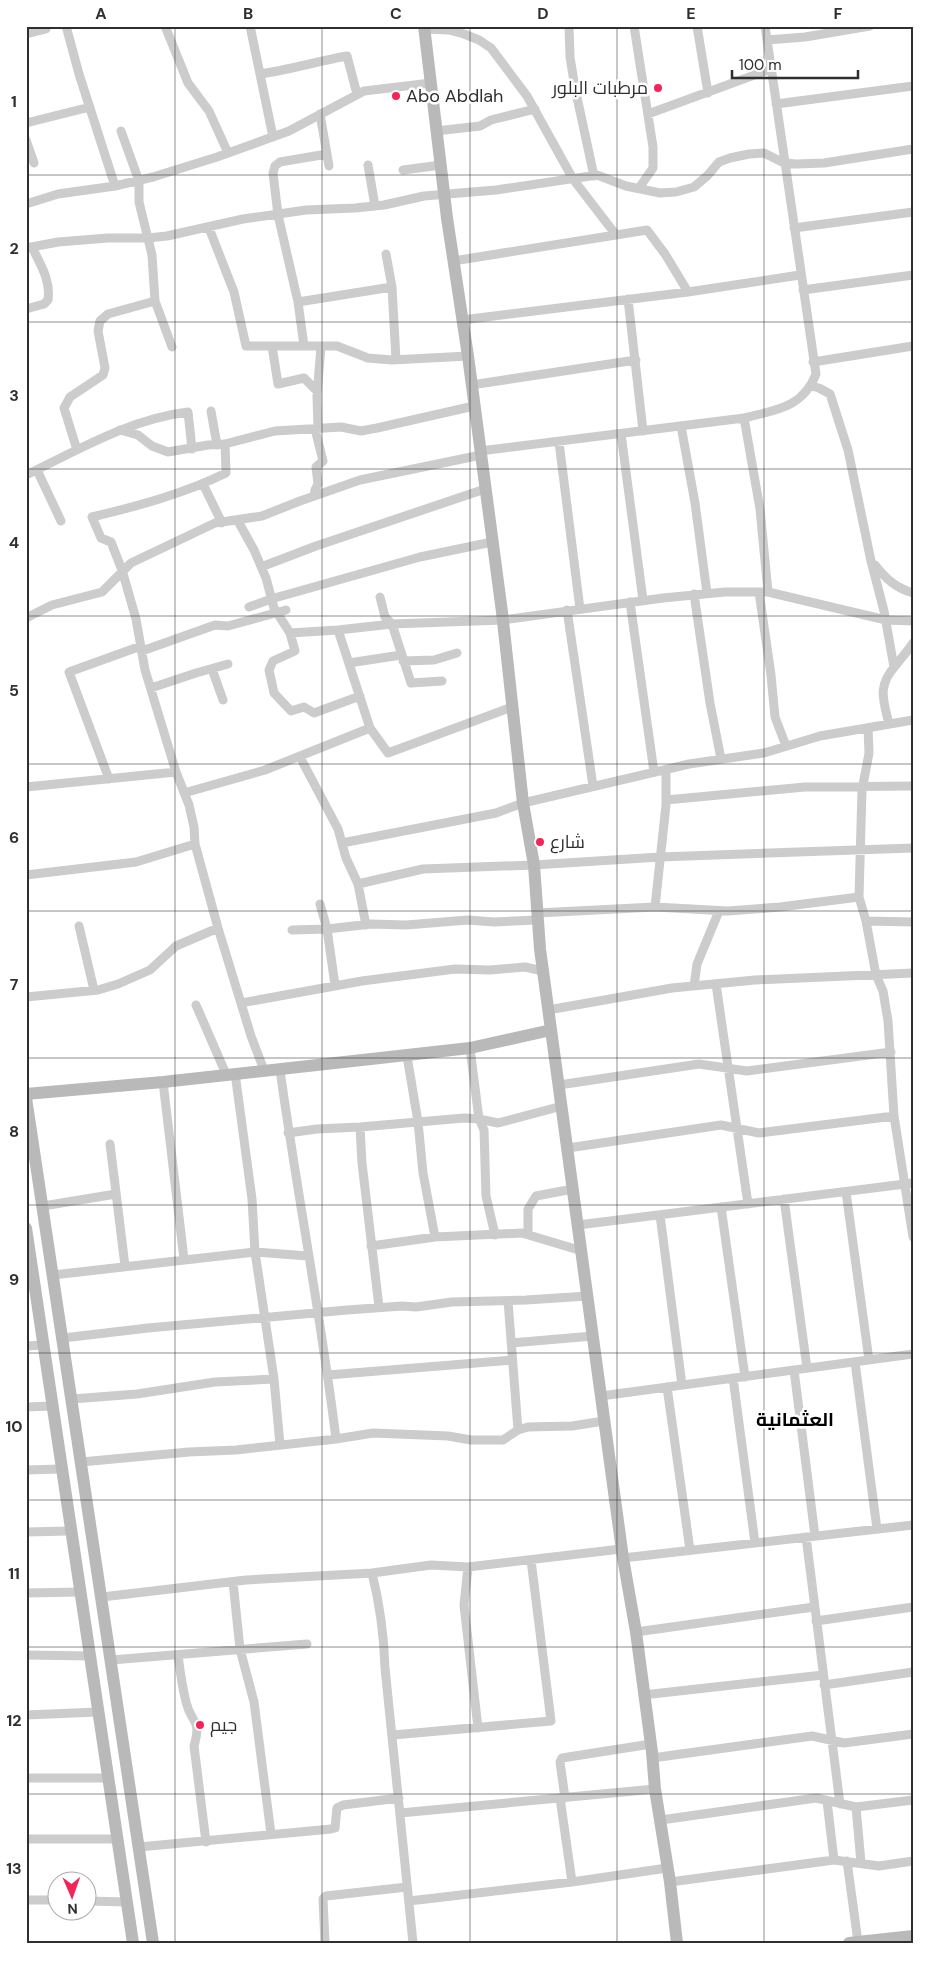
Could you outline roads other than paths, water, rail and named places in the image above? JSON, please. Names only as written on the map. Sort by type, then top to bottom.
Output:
[{"type":"street","points":[[66,26],[115,186]]},
{"type":"street","points":[[165,26],[188,83],[209,111],[228,153]]},
{"type":"street","points":[[250,26],[273,137]]},
{"type":"street","points":[[569,26],[570,57],[575,88],[594,176]]},
{"type":"street","points":[[634,26],[653,147],[653,168],[639,188]]},
{"type":"street","points":[[698,26],[708,92]]},
{"type":"street","points":[[26,618],[52,605],[102,592],[131,563],[215,523],[262,516],[360,480],[481,453],[744,418],[784,408],[801,398],[811,386],[816,374],[765,26]]},
{"type":"street","points":[[767,40],[805,37],[870,26]]},
{"type":"street","points":[[616,235],[573,179],[535,109],[491,48],[479,40],[449,30],[424,28],[444,196],[481,453],[523,803],[534,865],[542,971],[574,1190],[622,1553],[636,1632],[655,1789],[670,1882],[677,1943]]},
{"type":"street","points":[[26,34],[46,29]]},
{"type":"street","points":[[260,74],[280,72],[309,63],[347,56],[357,94]]},
{"type":"street","points":[[648,114],[771,70]]},
{"type":"street","points":[[26,204],[58,194],[138,181],[228,153],[273,137],[357,94],[383,87],[431,83]]},
{"type":"street","points":[[776,104],[913,86]]},
{"type":"street","points":[[26,123],[90,107]]},
{"type":"street","points":[[436,131],[480,126],[492,120],[535,109]]},
{"type":"street","points":[[320,114],[328,166]]},
{"type":"street","points":[[122,131],[138,181],[139,202],[154,270],[155,301],[172,347]]},
{"type":"street","points":[[26,140],[34,163]]},
{"type":"street","points":[[26,309],[44,304],[48,300],[49,291],[49,282],[29,247],[108,238],[148,238],[210,228],[243,219],[306,210],[375,206],[424,196],[444,196],[594,176],[660,193],[676,192],[694,187],[708,176],[720,162],[749,154],[764,153],[784,162],[797,164],[913,149]]},
{"type":"street","points":[[304,346],[298,302],[278,215],[273,173],[275,166],[280,162],[327,154]]},
{"type":"street","points":[[368,165],[375,206]]},
{"type":"street","points":[[403,170],[441,165]]},
{"type":"street","points":[[794,228],[913,212]]},
{"type":"street","points":[[210,228],[234,292],[246,346],[337,346],[368,358],[396,360],[468,356]]},
{"type":"street","points":[[453,261],[647,230],[665,254],[688,292]]},
{"type":"street","points":[[386,254],[392,287],[396,360]]},
{"type":"street","points":[[462,320],[688,292],[800,275]]},
{"type":"street","points":[[803,290],[913,275]]},
{"type":"street","points":[[298,302],[392,287]]},
{"type":"street","points":[[628,299],[643,431]]},
{"type":"street","points":[[77,450],[64,408],[70,397],[103,375],[104,368],[98,331],[100,321],[108,314],[155,301]]},
{"type":"street","points":[[272,346],[278,384],[304,378],[318,391]]},
{"type":"street","points":[[314,496],[318,484],[316,467],[322,461],[317,428],[321,346]]},
{"type":"street","points":[[813,362],[913,346]]},
{"type":"street","points":[[471,385],[636,360]]},
{"type":"street","points":[[811,386],[830,394],[848,450],[871,561],[886,620],[894,667]]},
{"type":"street","points":[[120,430],[138,436],[152,446],[168,452],[221,444],[275,431],[341,427],[361,431],[474,406]]},
{"type":"street","points":[[211,411],[221,444],[226,473],[204,484],[137,506],[92,517],[100,538],[111,542],[122,570],[136,619],[150,688],[176,772],[189,805],[194,827],[195,844],[218,928],[264,1070]]},
{"type":"street","points":[[26,475],[120,430],[165,415],[188,412],[192,449]]},
{"type":"street","points":[[744,418],[760,509],[763,592],[775,717],[786,746]]},
{"type":"street","points":[[681,426],[695,503],[707,593]]},
{"type":"street","points":[[622,434],[643,600]]},
{"type":"street","points":[[559,442],[580,609]]},
{"type":"street","points":[[37,470],[61,521]]},
{"type":"street","points":[[204,484],[222,523]]},
{"type":"street","points":[[261,567],[316,546],[485,489]]},
{"type":"street","points":[[238,521],[261,567],[271,599],[281,611],[295,651],[273,661],[269,670],[274,693],[291,711],[304,707],[314,713],[360,696]]},
{"type":"street","points":[[249,607],[271,599],[420,557],[492,542]]},
{"type":"street","points":[[871,561],[884,578],[900,589],[913,593]]},
{"type":"street","points":[[290,634],[392,624],[470,623],[502,620],[707,593],[763,592],[886,620],[913,620]]},
{"type":"street","points":[[694,594],[710,703],[721,759]]},
{"type":"street","points":[[380,597],[385,617],[392,624],[410,683],[442,681]]},
{"type":"street","points":[[630,602],[654,772]]},
{"type":"street","points":[[567,610],[593,786]]},
{"type":"street","points":[[109,779],[69,672],[215,625],[228,626],[281,611]]},
{"type":"street","points":[[338,630],[370,728],[388,753],[512,706]]},
{"type":"street","points":[[889,724],[883,699],[883,686],[894,667],[909,650],[913,642]]},
{"type":"street","points":[[349,663],[402,658],[434,660],[457,653]]},
{"type":"street","points":[[150,688],[228,664]]},
{"type":"street","points":[[212,669],[223,700]]},
{"type":"street","points":[[342,843],[496,813],[523,803],[593,786],[721,759],[764,753],[820,736],[913,720]]},
{"type":"street","points":[[184,793],[257,772],[300,757],[370,728]]},
{"type":"street","points":[[868,728],[869,753],[863,785],[859,897],[866,920],[876,975],[882,991],[891,1052],[894,1116],[909,1184],[913,1238]]},
{"type":"street","points":[[300,757],[334,822],[346,858],[358,884],[366,925]]},
{"type":"street","points":[[655,907],[666,800],[666,770]]},
{"type":"street","points":[[26,787],[176,772]]},
{"type":"street","points":[[666,800],[805,787],[913,786]]},
{"type":"street","points":[[26,875],[136,862],[195,844]]},
{"type":"street","points":[[358,884],[423,870],[660,857],[913,848]]},
{"type":"street","points":[[292,930],[468,920],[494,922],[538,916],[655,907],[720,911],[780,908],[859,897]]},
{"type":"street","points":[[320,904],[327,929],[336,985]]},
{"type":"street","points":[[694,986],[697,964],[720,911]]},
{"type":"street","points":[[866,920],[913,922]]},
{"type":"street","points":[[79,926],[94,990]]},
{"type":"street","points":[[26,997],[94,990],[137,978],[150,970],[176,946],[218,928]]},
{"type":"street","points":[[241,1003],[336,985],[455,969],[490,970],[526,966],[542,971]]},
{"type":"street","points":[[548,1010],[672,988],[755,980],[913,973]]},
{"type":"street","points":[[716,984],[748,1204]]},
{"type":"street","points":[[196,1006],[230,1074],[252,1199],[255,1252],[274,1379],[280,1445]]},
{"type":"street","points":[[153,1943],[26,1096],[407,1056],[470,1048],[551,1030]]},
{"type":"street","points":[[470,1048],[479,1118],[484,1130],[486,1196],[495,1235]]},
{"type":"street","points":[[559,1085],[699,1064],[747,1071],[891,1052]]},
{"type":"street","points":[[407,1056],[418,1122],[423,1174],[435,1237]]},
{"type":"street","points":[[280,1070],[288,1133],[328,1375],[336,1439]]},
{"type":"street","points":[[164,1082],[184,1259]]},
{"type":"street","points":[[288,1133],[317,1129],[479,1118],[498,1123],[562,1106]]},
{"type":"street","points":[[568,1148],[721,1125],[759,1133],[894,1116]]},
{"type":"street","points":[[360,1127],[362,1163],[379,1307]]},
{"type":"street","points":[[110,1144],[125,1266]]},
{"type":"street","points":[[578,1225],[909,1184]]},
{"type":"street","points":[[528,1234],[528,1209],[536,1196],[574,1190]]},
{"type":"street","points":[[846,1192],[869,1360]]},
{"type":"street","points":[[43,1206],[116,1194]]},
{"type":"street","points":[[784,1199],[807,1368]]},
{"type":"street","points":[[721,1207],[745,1377]]},
{"type":"street","points":[[660,1215],[682,1385]]},
{"type":"street","points":[[26,1228],[29,1245],[30,1287],[43,1345],[133,1943]]},
{"type":"street","points":[[371,1246],[435,1237],[528,1234],[582,1251]]},
{"type":"street","points":[[29,1245],[49,1242]]},
{"type":"street","points":[[54,1275],[255,1252],[308,1256]]},
{"type":"street","points":[[63,1338],[264,1316],[379,1307],[416,1307],[452,1302],[588,1296]]},
{"type":"street","points":[[508,1301],[518,1430]]},
{"type":"street","points":[[511,1343],[593,1336]]},
{"type":"street","points":[[26,1346],[43,1345]]},
{"type":"street","points":[[601,1396],[913,1354]]},
{"type":"street","points":[[328,1375],[512,1360]]},
{"type":"street","points":[[855,1362],[877,1529]]},
{"type":"street","points":[[794,1370],[811,1537],[814,1607],[840,1804]]},
{"type":"street","points":[[733,1378],[755,1543]]},
{"type":"street","points":[[72,1399],[137,1394],[215,1382],[274,1379]]},
{"type":"street","points":[[667,1387],[690,1550]]},
{"type":"street","points":[[26,1407],[52,1406]]},
{"type":"street","points":[[81,1462],[280,1445],[373,1433],[448,1436],[470,1440],[503,1440],[518,1430],[528,1427],[572,1426],[604,1421]]},
{"type":"street","points":[[26,1470],[61,1469]]},
{"type":"street","points":[[102,1597],[233,1582],[372,1573],[431,1565],[468,1567],[622,1553],[690,1550],[913,1525]]},
{"type":"street","points":[[26,1532],[70,1531]]},
{"type":"street","points":[[393,1735],[551,1721],[531,1560]]},
{"type":"street","points":[[468,1567],[464,1605],[478,1728]]},
{"type":"street","points":[[372,1573],[383,1629],[413,1943]]},
{"type":"street","points":[[233,1582],[240,1649],[254,1702],[271,1834]]},
{"type":"street","points":[[26,1593],[79,1592]]},
{"type":"street","points":[[636,1632],[814,1607]]},
{"type":"street","points":[[816,1621],[913,1607]]},
{"type":"street","points":[[111,1660],[307,1644]]},
{"type":"street","points":[[26,1655],[89,1656]]},
{"type":"street","points":[[178,1655],[186,1703],[197,1723],[198,1733],[194,1746],[206,1842]]},
{"type":"street","points":[[824,1685],[913,1672]]},
{"type":"street","points":[[643,1695],[823,1675]]},
{"type":"street","points":[[26,1715],[98,1712]]},
{"type":"street","points":[[652,1758],[812,1736],[844,1743],[913,1734]]},
{"type":"street","points":[[572,1882],[560,1762],[562,1758],[651,1744]]},
{"type":"street","points":[[26,1778],[109,1778]]},
{"type":"street","points":[[400,1813],[655,1789]]},
{"type":"street","points":[[139,1847],[335,1828],[337,1808],[343,1805],[399,1798]]},
{"type":"street","points":[[661,1820],[816,1798],[856,1807],[913,1800]]},
{"type":"street","points":[[827,1801],[834,1860]]},
{"type":"street","points":[[856,1807],[861,1863]]},
{"type":"street","points":[[114,1812],[117,1818],[124,1821],[130,1819],[134,1810]]},
{"type":"street","points":[[26,1839],[118,1839]]},
{"type":"street","points":[[670,1882],[834,1860],[879,1866],[913,1861]]},
{"type":"street","points":[[847,1862],[853,1942],[913,1936]]},
{"type":"street","points":[[410,1901],[572,1882],[667,1868]]},
{"type":"street","points":[[325,1943],[323,1899],[326,1896],[407,1887]]},
{"type":"street","points":[[26,1900],[48,1900]]},
{"type":"street","points":[[98,1901],[127,1902]]},
{"type":"place","name":"مرطبات البلور","points":[[658,88]]},
{"type":"place","name":"Abo Abdlah","points":[[396,96]]},
{"type":"place","name":"شارع","points":[[540,842]]},
{"type":"place","name":"جيم","points":[[200,1725]]},
{"type":"district","name":"العثمانية","points":[[795,1419]]}]
